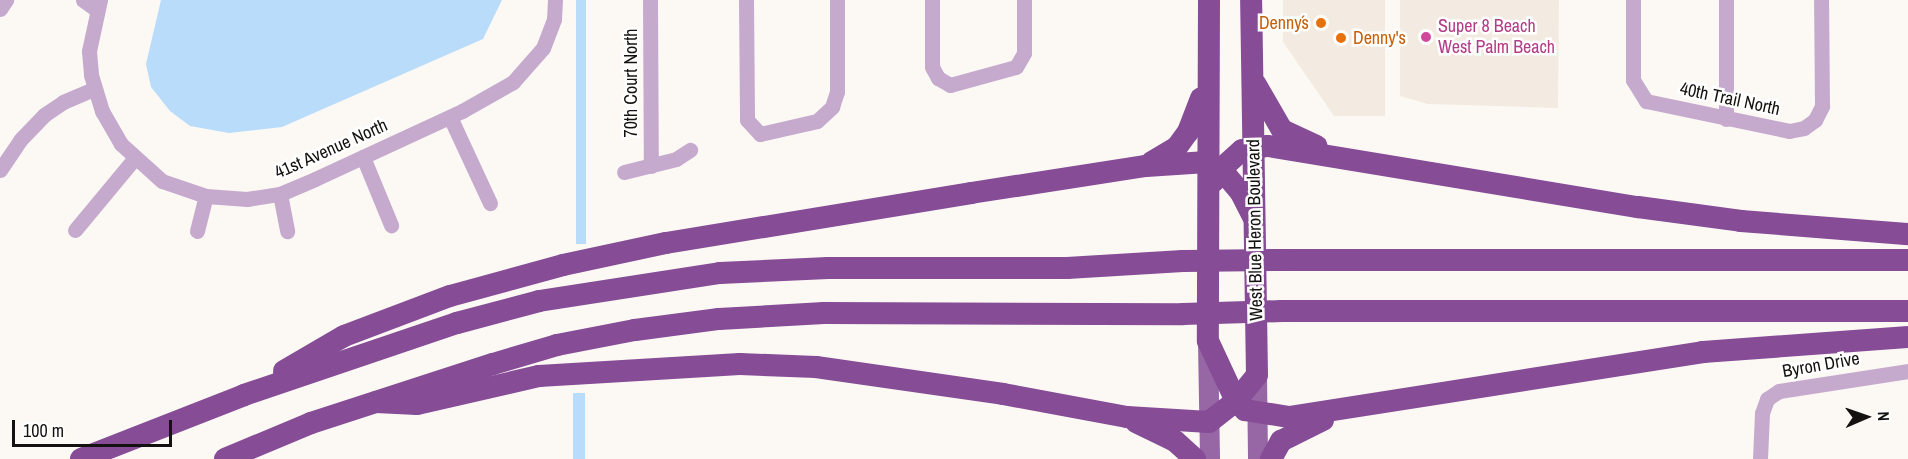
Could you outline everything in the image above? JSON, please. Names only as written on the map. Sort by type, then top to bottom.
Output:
[{"type":"highway","points":[[1209,0],[1207,76],[1214,166],[1206,202],[1208,341],[1236,401],[1245,410],[1289,417],[1703,352],[1908,337]]},
{"type":"highway","name":"West Blue Heron Boulevard","points":[[1251,0],[1257,375]]},
{"type":"highway","points":[[1146,166],[1177,147],[1188,132],[1207,76]]},
{"type":"highway","points":[[1252,78],[1282,130],[1306,143],[1348,157]]},
{"type":"highway","points":[[244,395],[344,336],[450,296],[563,265],[666,243],[1146,166],[1214,166],[1242,150],[1255,146],[1348,157],[1638,207],[1741,221],[1908,234]]},
{"type":"highway","points":[[1214,166],[1241,193],[1254,220]]},
{"type":"highway","points":[[81,459],[244,395],[457,323],[539,301],[720,273],[796,270],[1067,268],[1183,261],[1908,260]]},
{"type":"highway","points":[[225,459],[311,423],[557,345],[719,319],[824,313],[1908,311]]},
{"type":"highway","points":[[376,402],[417,404],[539,376],[740,364],[816,367],[1003,394],[1127,417],[1209,422],[1236,401],[1257,375]]},
{"type":"highway","points":[[1271,459],[1281,441],[1304,427],[1356,408]]},
{"type":"highway","points":[[1127,417],[1175,441],[1195,459]]},
{"type":"main road","points":[[1208,341],[1210,459]]},
{"type":"main road","name":"West Blue Heron Boulevard","points":[[1257,375],[1258,459]]},
{"type":"street","points":[[0,9],[6,0]]},
{"type":"street","points":[[83,0],[98,5]]},
{"type":"street","name":"41st Avenue North","points":[[98,5],[89,51],[94,89],[113,132],[134,159],[162,181],[206,196],[247,199],[280,194],[450,117],[513,82],[543,48],[555,0]]},
{"type":"street","name":"70th Court North","points":[[650,0],[651,166]]},
{"type":"street","points":[[746,0],[747,120],[753,130],[760,134],[817,121],[832,107],[837,92],[837,0]]},
{"type":"street","points":[[932,0],[932,67],[938,78],[950,85],[1016,67],[1023,53],[1024,0]]},
{"type":"street","name":"40th Trail North","points":[[1633,0],[1633,80],[1638,94],[1646,101],[1789,131],[1804,128],[1815,120],[1822,106],[1821,0]]},
{"type":"street","points":[[1726,0],[1726,118]]},
{"type":"street","points":[[0,170],[44,115],[63,102],[94,89]]},
{"type":"street","points":[[450,117],[490,203]]},
{"type":"street","points":[[624,172],[676,159],[690,150]]},
{"type":"street","points":[[363,157],[391,225]]},
{"type":"street","points":[[75,230],[134,159]]},
{"type":"street","points":[[280,194],[287,231]]},
{"type":"street","points":[[197,231],[206,196]]},
{"type":"street","name":"Byron Drive","points":[[1760,459],[1762,413],[1767,399],[1779,391],[1908,371]]},
{"type":"shaded area","points":[[1283,0],[1385,0],[1385,116],[1334,116],[1283,42]]},
{"type":"shaded area","points":[[1400,0],[1559,0],[1558,108],[1428,104],[1400,96]]},
{"type":"water","points":[[161,0],[502,0],[483,39],[282,127],[229,133],[190,126],[170,111],[151,87],[146,64]]},
{"type":"water","points":[[576,0],[586,0],[586,244],[576,244]]},
{"type":"water","points":[[573,393],[585,393],[585,459],[573,459]]},
{"type":"place","name":"Denny´s","points":[[1321,23]]},
{"type":"place","name":"Super 8 Beach West Palm Beach","points":[[1426,37]]},
{"type":"place","name":"Denny's","points":[[1341,38]]}]
